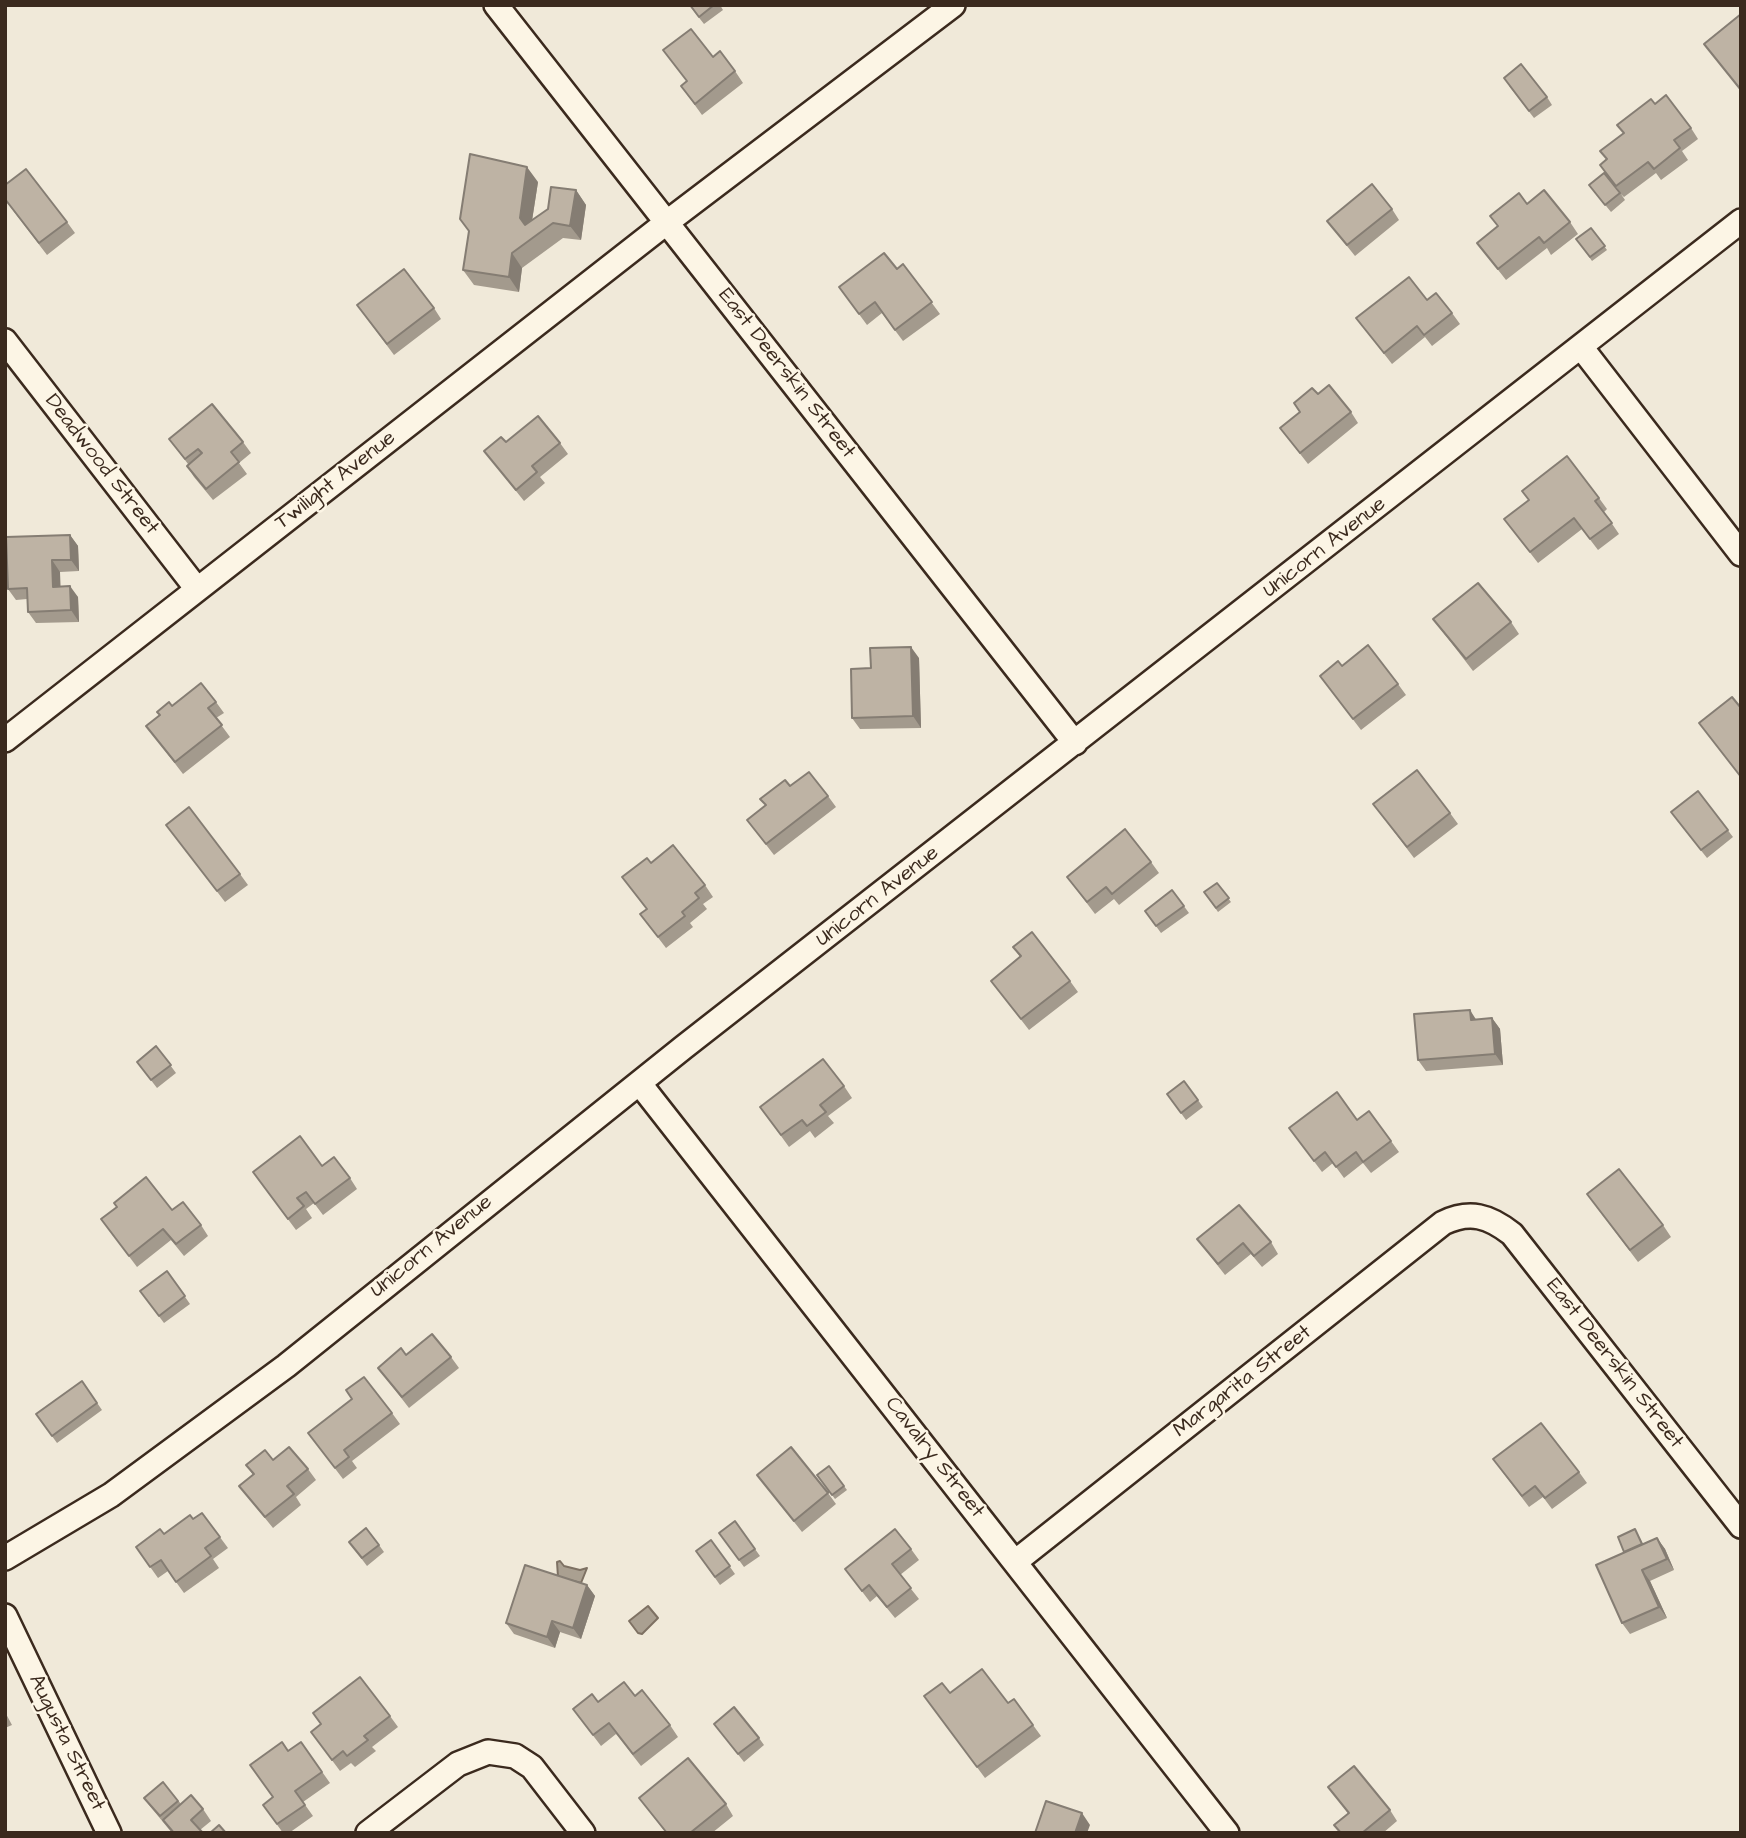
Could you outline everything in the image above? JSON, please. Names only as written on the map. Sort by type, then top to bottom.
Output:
[{"type":"street","name":"East Deerskin Street","points":[[496,5],[1075,743]]},
{"type":"street","name":"Twilight Avenue","points":[[5,740],[666,223],[953,5]]},
{"type":"street","name":"Unicorn Avenue","points":[[5,1558],[111,1495],[286,1366],[483,1206],[1741,221]]},
{"type":"street","name":"Deadwood Street","points":[[5,341],[197,589]]},
{"type":"street","points":[[1581,346],[1741,554]]},
{"type":"street","name":"Cavalry Street","points":[[640,1084],[1227,1833]]},
{"type":"street","name":"East Deerskin Street","points":[[1476,1215],[1496,1221],[1512,1234],[1741,1526]]},
{"type":"street","name":"Margarita Street","points":[[1015,1562],[1443,1223],[1457,1216],[1476,1215]]},
{"type":"street","name":"Augusta Street","points":[[5,1616],[110,1833]]},
{"type":"street","points":[[368,1833],[458,1764],[488,1752],[515,1756],[531,1768],[583,1833]]},
{"type":"shaded area","points":[[560,1561],[564,1566],[580,1570],[587,1568],[581,1583],[558,1577],[557,1562]]},
{"type":"shaded area","points":[[648,1606],[658,1618],[642,1634],[638,1633],[629,1621]]},
{"type":"building","points":[[690,5],[714,5],[699,17]]},
{"type":"building","points":[[1741,14],[1741,90],[1704,44]]},
{"type":"building","points":[[691,29],[713,57],[720,51],[735,71],[695,104],[681,86],[687,81],[663,50]]},
{"type":"building","points":[[1521,64],[1547,97],[1529,111],[1504,78]]},
{"type":"building","points":[[1666,95],[1691,128],[1674,140],[1680,148],[1654,169],[1648,162],[1616,186],[1600,165],[1607,159],[1600,151],[1624,133],[1617,125],[1651,99],[1655,104]]},
{"type":"building","points":[[470,154],[527,167],[520,218],[525,225],[548,209],[551,187],[576,190],[570,226],[553,223],[512,253],[509,277],[463,270],[469,231],[460,219]]},
{"type":"building","points":[[26,169],[67,222],[39,243],[5,199],[5,185]]},
{"type":"building","points":[[1604,173],[1620,193],[1605,205],[1589,185]]},
{"type":"building","points":[[1372,184],[1392,209],[1347,245],[1327,221]]},
{"type":"building","points":[[1544,190],[1570,222],[1544,243],[1539,237],[1498,269],[1477,243],[1498,226],[1490,216],[1519,193],[1527,204]]},
{"type":"building","points":[[1591,228],[1605,246],[1590,257],[1576,239]]},
{"type":"building","points":[[884,253],[897,269],[903,264],[932,302],[895,330],[875,302],[859,314],[839,287]]},
{"type":"building","points":[[404,269],[434,308],[387,344],[357,305]]},
{"type":"building","points":[[1409,277],[1427,300],[1436,293],[1452,313],[1424,335],[1417,326],[1384,353],[1356,318]]},
{"type":"building","points":[[1329,385],[1351,412],[1300,453],[1280,428],[1300,412],[1294,403],[1312,388],[1318,394]]},
{"type":"building","points":[[212,404],[243,442],[231,452],[239,462],[206,489],[187,466],[202,453],[198,449],[185,459],[169,439]]},
{"type":"building","points":[[538,416],[560,443],[532,466],[537,472],[516,490],[484,451],[501,437],[506,442]]},
{"type":"building","points":[[1567,456],[1599,498],[1595,501],[1612,523],[1590,539],[1574,518],[1530,552],[1504,519],[1529,500],[1522,491]]},
{"type":"building","points":[[70,535],[71,560],[52,560],[53,587],[70,586],[71,610],[28,612],[27,588],[8,589],[6,537]]},
{"type":"building","points":[[1478,583],[1511,622],[1466,659],[1433,619]]},
{"type":"building","points":[[1368,645],[1398,684],[1353,719],[1320,676],[1338,661],[1342,666]]},
{"type":"building","points":[[911,647],[913,716],[852,718],[851,669],[871,668],[870,648]]},
{"type":"building","points":[[201,683],[216,702],[208,708],[222,725],[175,762],[146,726],[160,715],[157,712],[169,702],[172,706]]},
{"type":"building","points":[[1732,697],[1741,708],[1741,777],[1699,723]]},
{"type":"building","points":[[1417,770],[1450,813],[1407,847],[1373,804]]},
{"type":"building","points":[[809,772],[828,796],[766,844],[747,820],[766,805],[760,799],[785,780],[790,786]]},
{"type":"building","points":[[1698,791],[1728,830],[1701,850],[1671,812]]},
{"type":"building","points":[[189,807],[240,874],[217,891],[166,825]]},
{"type":"building","points":[[1125,829],[1151,862],[1112,894],[1106,887],[1087,902],[1067,877]]},
{"type":"building","points":[[673,845],[705,885],[695,893],[699,898],[682,912],[685,916],[658,937],[640,914],[647,909],[622,877],[647,858],[651,863]]},
{"type":"building","points":[[1217,883],[1229,898],[1216,908],[1204,892]]},
{"type":"building","points":[[1172,890],[1184,906],[1156,926],[1145,911]]},
{"type":"building","points":[[1032,932],[1070,981],[1021,1019],[991,981],[1021,956],[1013,947]]},
{"type":"building","points":[[1470,1010],[1471,1020],[1492,1018],[1495,1054],[1418,1060],[1414,1014]]},
{"type":"building","points":[[156,1046],[171,1065],[151,1080],[137,1062]]},
{"type":"building","points":[[823,1059],[844,1086],[820,1105],[826,1112],[807,1126],[802,1120],[781,1135],[760,1107]]},
{"type":"building","points":[[1184,1081],[1198,1100],[1181,1113],[1167,1094]]},
{"type":"building","points":[[1337,1092],[1357,1120],[1369,1111],[1391,1141],[1363,1162],[1356,1152],[1336,1167],[1325,1152],[1314,1161],[1289,1128]]},
{"type":"building","points":[[300,1136],[322,1166],[334,1157],[350,1178],[315,1204],[306,1192],[297,1198],[304,1206],[288,1219],[253,1172]]},
{"type":"building","points":[[1619,1169],[1663,1225],[1630,1250],[1587,1194]]},
{"type":"building","points":[[146,1177],[172,1210],[183,1202],[201,1225],[176,1244],[163,1229],[129,1256],[101,1219],[117,1207],[114,1203]]},
{"type":"building","points":[[1239,1205],[1271,1242],[1254,1256],[1243,1243],[1218,1264],[1197,1239]]},
{"type":"building","points":[[167,1271],[185,1296],[159,1316],[140,1291]]},
{"type":"building","points":[[432,1334],[451,1357],[402,1397],[378,1368],[401,1348],[406,1355]]},
{"type":"building","points":[[364,1377],[392,1413],[344,1450],[349,1457],[335,1468],[308,1433],[352,1399],[346,1390]]},
{"type":"building","points":[[82,1381],[97,1403],[52,1436],[36,1414]]},
{"type":"building","points":[[1541,1423],[1579,1472],[1545,1498],[1535,1486],[1522,1496],[1493,1459]]},
{"type":"building","points":[[289,1447],[308,1469],[287,1486],[294,1494],[265,1517],[239,1486],[254,1474],[246,1465],[265,1450],[273,1460]]},
{"type":"building","points":[[791,1447],[828,1493],[794,1521],[757,1475]]},
{"type":"building","points":[[829,1466],[844,1486],[832,1495],[817,1475]]},
{"type":"building","points":[[202,1513],[220,1537],[205,1548],[211,1556],[176,1582],[161,1560],[150,1567],[136,1547],[160,1529],[164,1534],[190,1515],[193,1519]]},
{"type":"building","points":[[735,1521],[755,1549],[739,1560],[719,1533]]},
{"type":"building","points":[[366,1528],[379,1545],[362,1558],[349,1542]]},
{"type":"building","points":[[895,1529],[911,1549],[892,1564],[911,1588],[887,1607],[869,1585],[862,1591],[845,1569]]},
{"type":"building","points":[[1635,1529],[1642,1544],[1624,1552],[1618,1537]]},
{"type":"building","points":[[1657,1538],[1667,1559],[1642,1570],[1659,1607],[1622,1623],[1596,1565]]},
{"type":"building","points":[[711,1540],[730,1566],[715,1577],[696,1551]]},
{"type":"building","points":[[525,1565],[587,1585],[573,1628],[552,1621],[547,1637],[506,1623]]},
{"type":"building","points":[[982,1669],[1008,1703],[1014,1699],[1033,1725],[977,1767],[924,1696],[942,1683],[950,1693]]},
{"type":"building","points":[[360,1677],[390,1716],[364,1736],[368,1740],[347,1756],[343,1751],[332,1760],[311,1732],[321,1724],[313,1713]]},
{"type":"building","points":[[624,1682],[635,1696],[642,1690],[670,1725],[633,1754],[609,1723],[593,1735],[573,1709],[592,1694],[598,1702]]},
{"type":"building","points":[[734,1707],[759,1738],[738,1754],[714,1724]]},
{"type":"building","points":[[282,1742],[288,1751],[301,1742],[322,1772],[295,1791],[305,1805],[277,1824],[263,1805],[273,1797],[250,1765]]},
{"type":"building","points":[[688,1758],[726,1804],[690,1833],[667,1833],[639,1798]]},
{"type":"building","points":[[1354,1766],[1390,1810],[1362,1833],[1341,1833],[1334,1825],[1349,1813],[1328,1787]]},
{"type":"building","points":[[163,1782],[178,1801],[160,1816],[144,1798]]},
{"type":"building","points":[[191,1795],[203,1809],[191,1820],[203,1833],[174,1833],[163,1820]]},
{"type":"building","points":[[1046,1801],[1082,1813],[1075,1833],[1035,1833]]},
{"type":"building","points":[[219,1825],[226,1833],[210,1833]]}]
